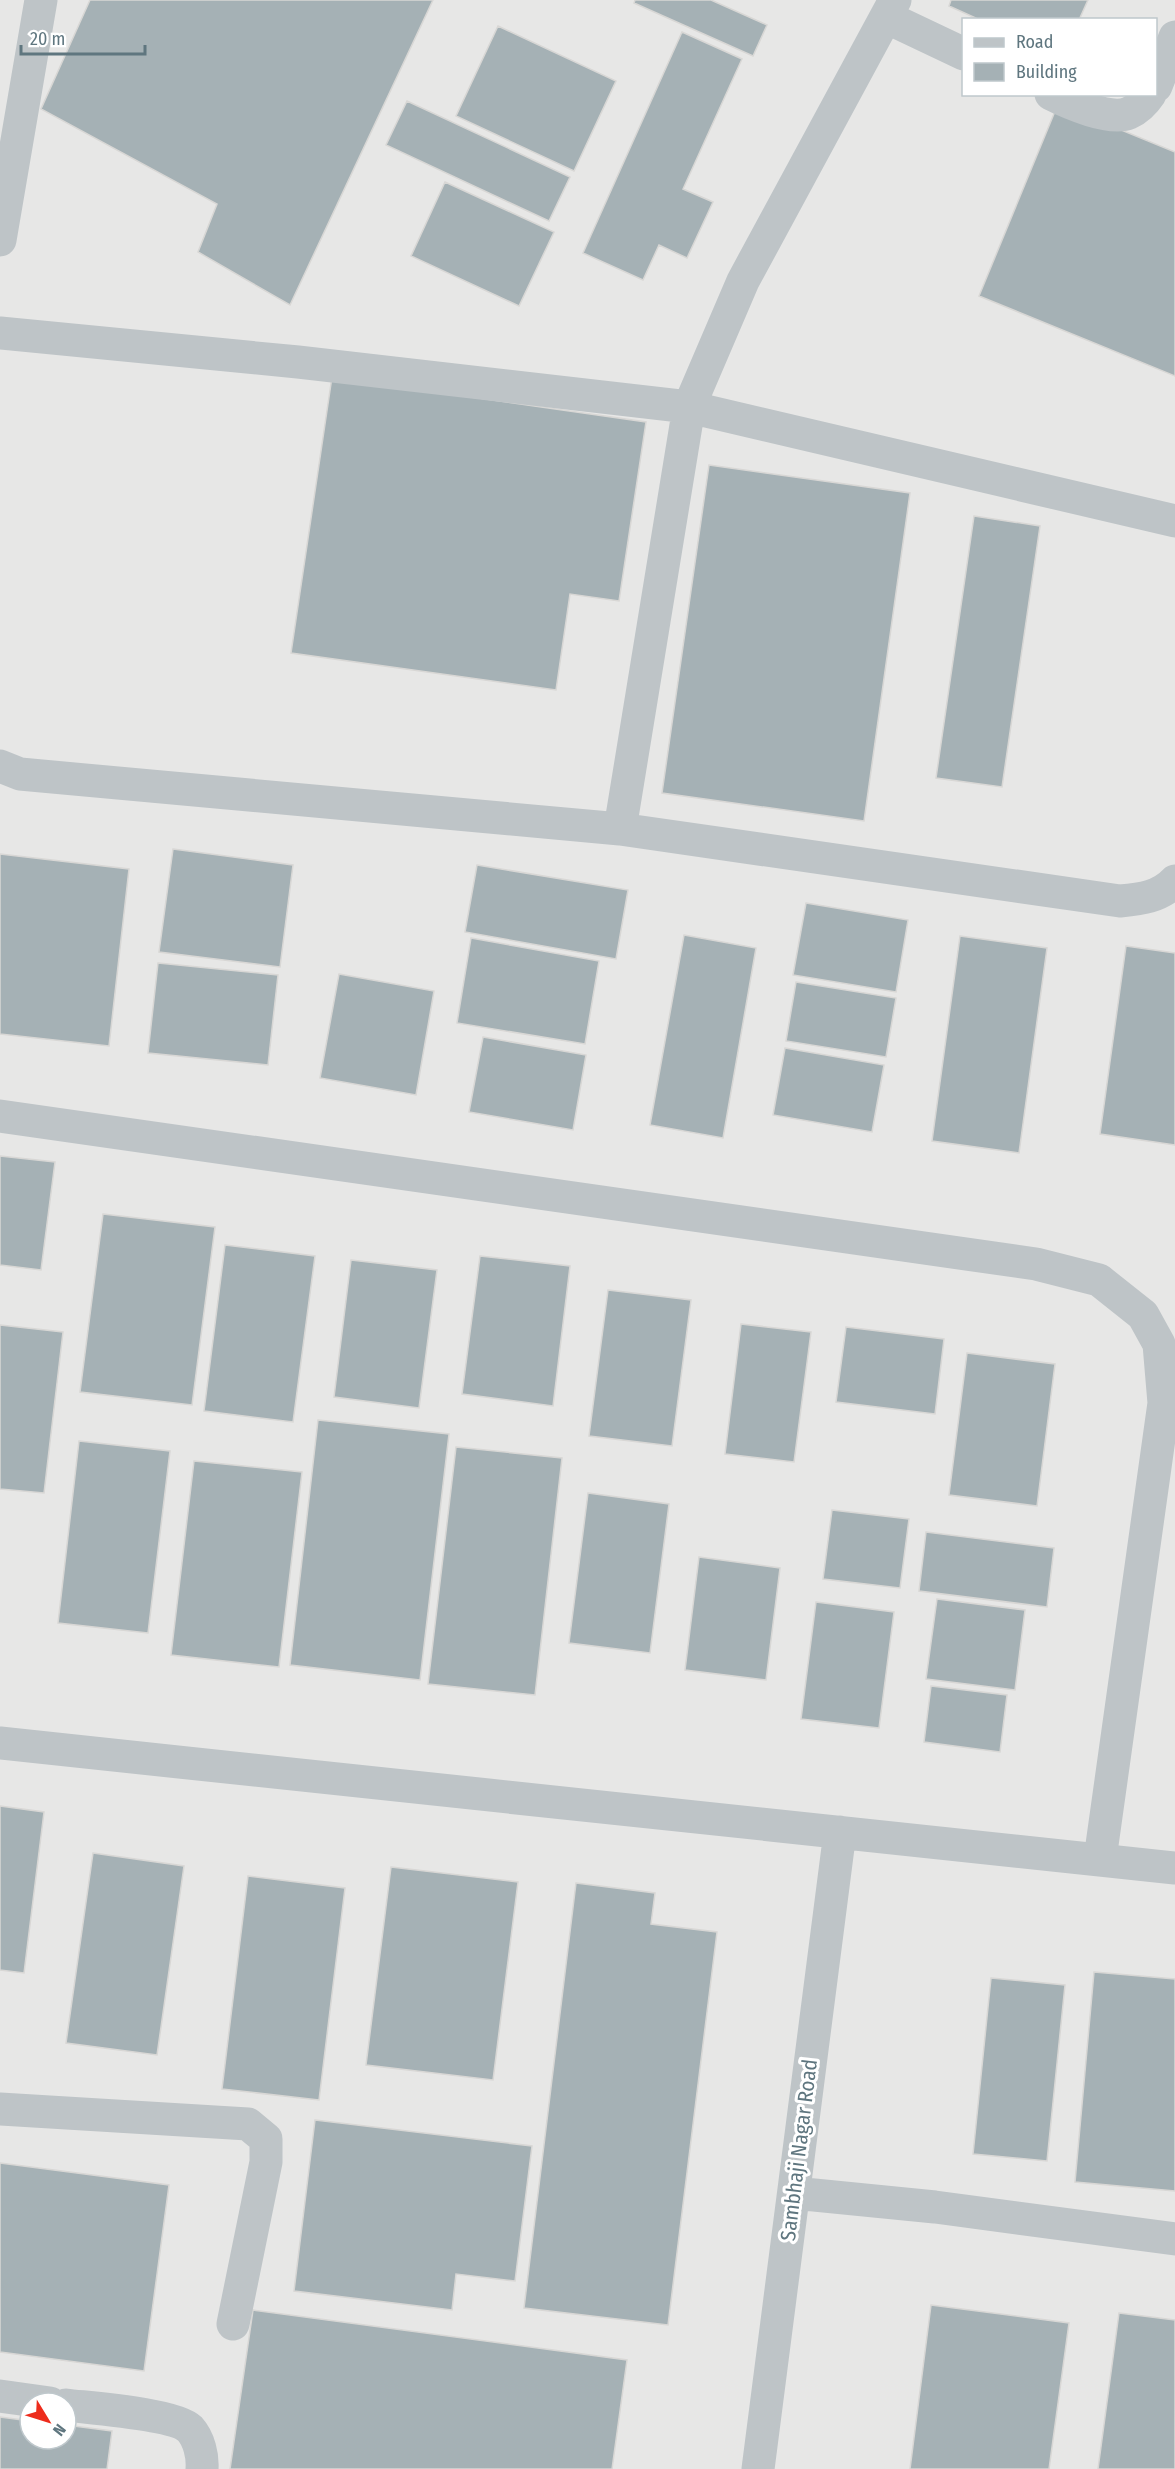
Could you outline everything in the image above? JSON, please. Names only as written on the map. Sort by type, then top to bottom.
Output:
[{"type":"street","points":[[0,240],[41,0]]},
{"type":"street","points":[[620,829],[689,407],[743,281],[890,9],[962,53]]},
{"type":"street","points":[[1157,81],[1175,37]]},
{"type":"street","points":[[1056,96],[1108,115],[1126,114],[1140,106],[1148,96]]},
{"type":"street","points":[[0,333],[298,362],[689,407],[1175,521]]},
{"type":"street","points":[[0,766],[20,774],[620,829],[1120,901],[1147,898],[1168,887],[1175,880]]},
{"type":"street","points":[[0,1116],[1036,1264],[1099,1280],[1143,1315],[1158,1344],[1164,1403],[1100,1859]]},
{"type":"street","points":[[0,1743],[1175,1868]]},
{"type":"street","name":"Sambhaji Nagar Road","points":[[758,2469],[840,1832]]},
{"type":"street","points":[[0,2109],[248,2124],[267,2139],[266,2162],[233,2324]]},
{"type":"street","points":[[794,2193],[934,2207],[1175,2239]]},
{"type":"street","points":[[0,2396],[18,2399]]},
{"type":"street","points":[[78,2407],[168,2419],[189,2428],[199,2445],[202,2469]]},
{"type":"shaded area","points":[[0,0],[1175,0],[1175,2469],[0,2469]]},
{"type":"building","points":[[90,0],[433,0],[290,305],[198,252],[217,204],[41,109]]},
{"type":"building","points":[[635,0],[711,0],[767,25],[753,56],[634,3]]},
{"type":"building","points":[[951,0],[1088,0],[1080,18],[976,18],[949,6]]},
{"type":"building","points":[[498,26],[616,81],[574,171],[456,116]]},
{"type":"building","points":[[682,32],[742,59],[683,189],[713,202],[687,258],[659,245],[643,280],[583,253]]},
{"type":"building","points":[[407,101],[570,177],[549,221],[386,145]]},
{"type":"building","points":[[1058,104],[1175,152],[1175,376],[979,296]]},
{"type":"building","points":[[445,182],[554,232],[519,306],[411,256]]},
{"type":"building","points":[[332,377],[646,422],[619,601],[570,594],[556,690],[291,653]]},
{"type":"building","points":[[709,465],[910,493],[864,821],[662,793]]},
{"type":"building","points":[[974,516],[1040,526],[1002,787],[936,778]]},
{"type":"building","points":[[173,849],[293,865],[280,967],[159,952]]},
{"type":"building","points":[[0,854],[129,869],[109,1046],[0,1034]]},
{"type":"building","points":[[477,865],[628,890],[616,959],[465,932]]},
{"type":"building","points":[[806,903],[908,920],[896,992],[793,975]]},
{"type":"building","points":[[684,935],[756,948],[723,1138],[650,1125]]},
{"type":"building","points":[[960,936],[1047,948],[1019,1153],[932,1141]]},
{"type":"building","points":[[471,938],[599,961],[585,1044],[457,1023]]},
{"type":"building","points":[[1126,946],[1175,953],[1175,1145],[1100,1134]]},
{"type":"building","points":[[158,963],[278,975],[268,1065],[148,1053]]},
{"type":"building","points":[[339,974],[434,991],[416,1095],[320,1078]]},
{"type":"building","points":[[796,982],[896,998],[886,1057],[786,1041]]},
{"type":"building","points":[[483,1037],[586,1055],[573,1130],[469,1112]]},
{"type":"building","points":[[785,1048],[884,1065],[872,1132],[773,1115]]},
{"type":"building","points":[[0,1156],[55,1162],[41,1270],[0,1265]]},
{"type":"building","points":[[103,1214],[215,1227],[192,1405],[80,1392]]},
{"type":"building","points":[[225,1245],[315,1256],[293,1422],[204,1411]]},
{"type":"building","points":[[480,1256],[570,1266],[553,1406],[462,1394]]},
{"type":"building","points":[[351,1260],[437,1270],[419,1408],[334,1397]]},
{"type":"building","points":[[608,1290],[691,1300],[672,1446],[589,1436]]},
{"type":"building","points":[[741,1324],[811,1332],[794,1462],[725,1454]]},
{"type":"building","points":[[0,1325],[63,1332],[44,1493],[0,1489]]},
{"type":"building","points":[[846,1327],[944,1339],[935,1414],[836,1402]]},
{"type":"building","points":[[967,1353],[1055,1364],[1037,1506],[949,1495]]},
{"type":"building","points":[[318,1420],[449,1434],[420,1680],[290,1665]]},
{"type":"building","points":[[79,1441],[170,1451],[148,1633],[58,1623]]},
{"type":"building","points":[[456,1447],[562,1458],[535,1695],[428,1684]]},
{"type":"building","points":[[194,1461],[302,1472],[279,1667],[171,1655]]},
{"type":"building","points":[[588,1493],[669,1504],[650,1653],[569,1643]]},
{"type":"building","points":[[832,1510],[909,1519],[900,1588],[823,1579]]},
{"type":"building","points":[[926,1532],[1054,1548],[1047,1607],[919,1591]]},
{"type":"building","points":[[699,1557],[780,1568],[766,1680],[685,1670]]},
{"type":"building","points":[[937,1599],[1025,1610],[1015,1690],[926,1679]]},
{"type":"building","points":[[816,1602],[894,1612],[879,1728],[801,1719]]},
{"type":"building","points":[[931,1686],[1007,1695],[1000,1752],[924,1742]]},
{"type":"building","points":[[0,1806],[44,1812],[24,1973],[0,1970]]},
{"type":"building","points":[[93,1853],[184,1866],[157,2055],[66,2043]]},
{"type":"building","points":[[391,1867],[518,1882],[493,2080],[366,2065]]},
{"type":"building","points":[[248,1876],[345,1888],[319,2100],[222,2089]]},
{"type":"building","points":[[576,1883],[655,1893],[651,1924],[717,1932],[668,2325],[524,2308]]},
{"type":"building","points":[[1094,1972],[1175,1979],[1175,2191],[1075,2182]]},
{"type":"building","points":[[991,1978],[1065,1985],[1047,2161],[973,2154]]},
{"type":"building","points":[[315,2120],[532,2146],[515,2281],[456,2274],[452,2310],[294,2291]]},
{"type":"building","points":[[0,2163],[169,2185],[144,2371],[0,2352]]},
{"type":"building","points":[[931,2305],[1069,2323],[1049,2469],[910,2469]]},
{"type":"building","points":[[253,2310],[627,2360],[612,2469],[230,2469]]},
{"type":"building","points":[[1119,2313],[1175,2320],[1175,2469],[1098,2469]]},
{"type":"building","points":[[0,2417],[18,2419],[18,2451],[78,2451],[78,2427],[112,2431],[107,2469],[0,2469]]}]
